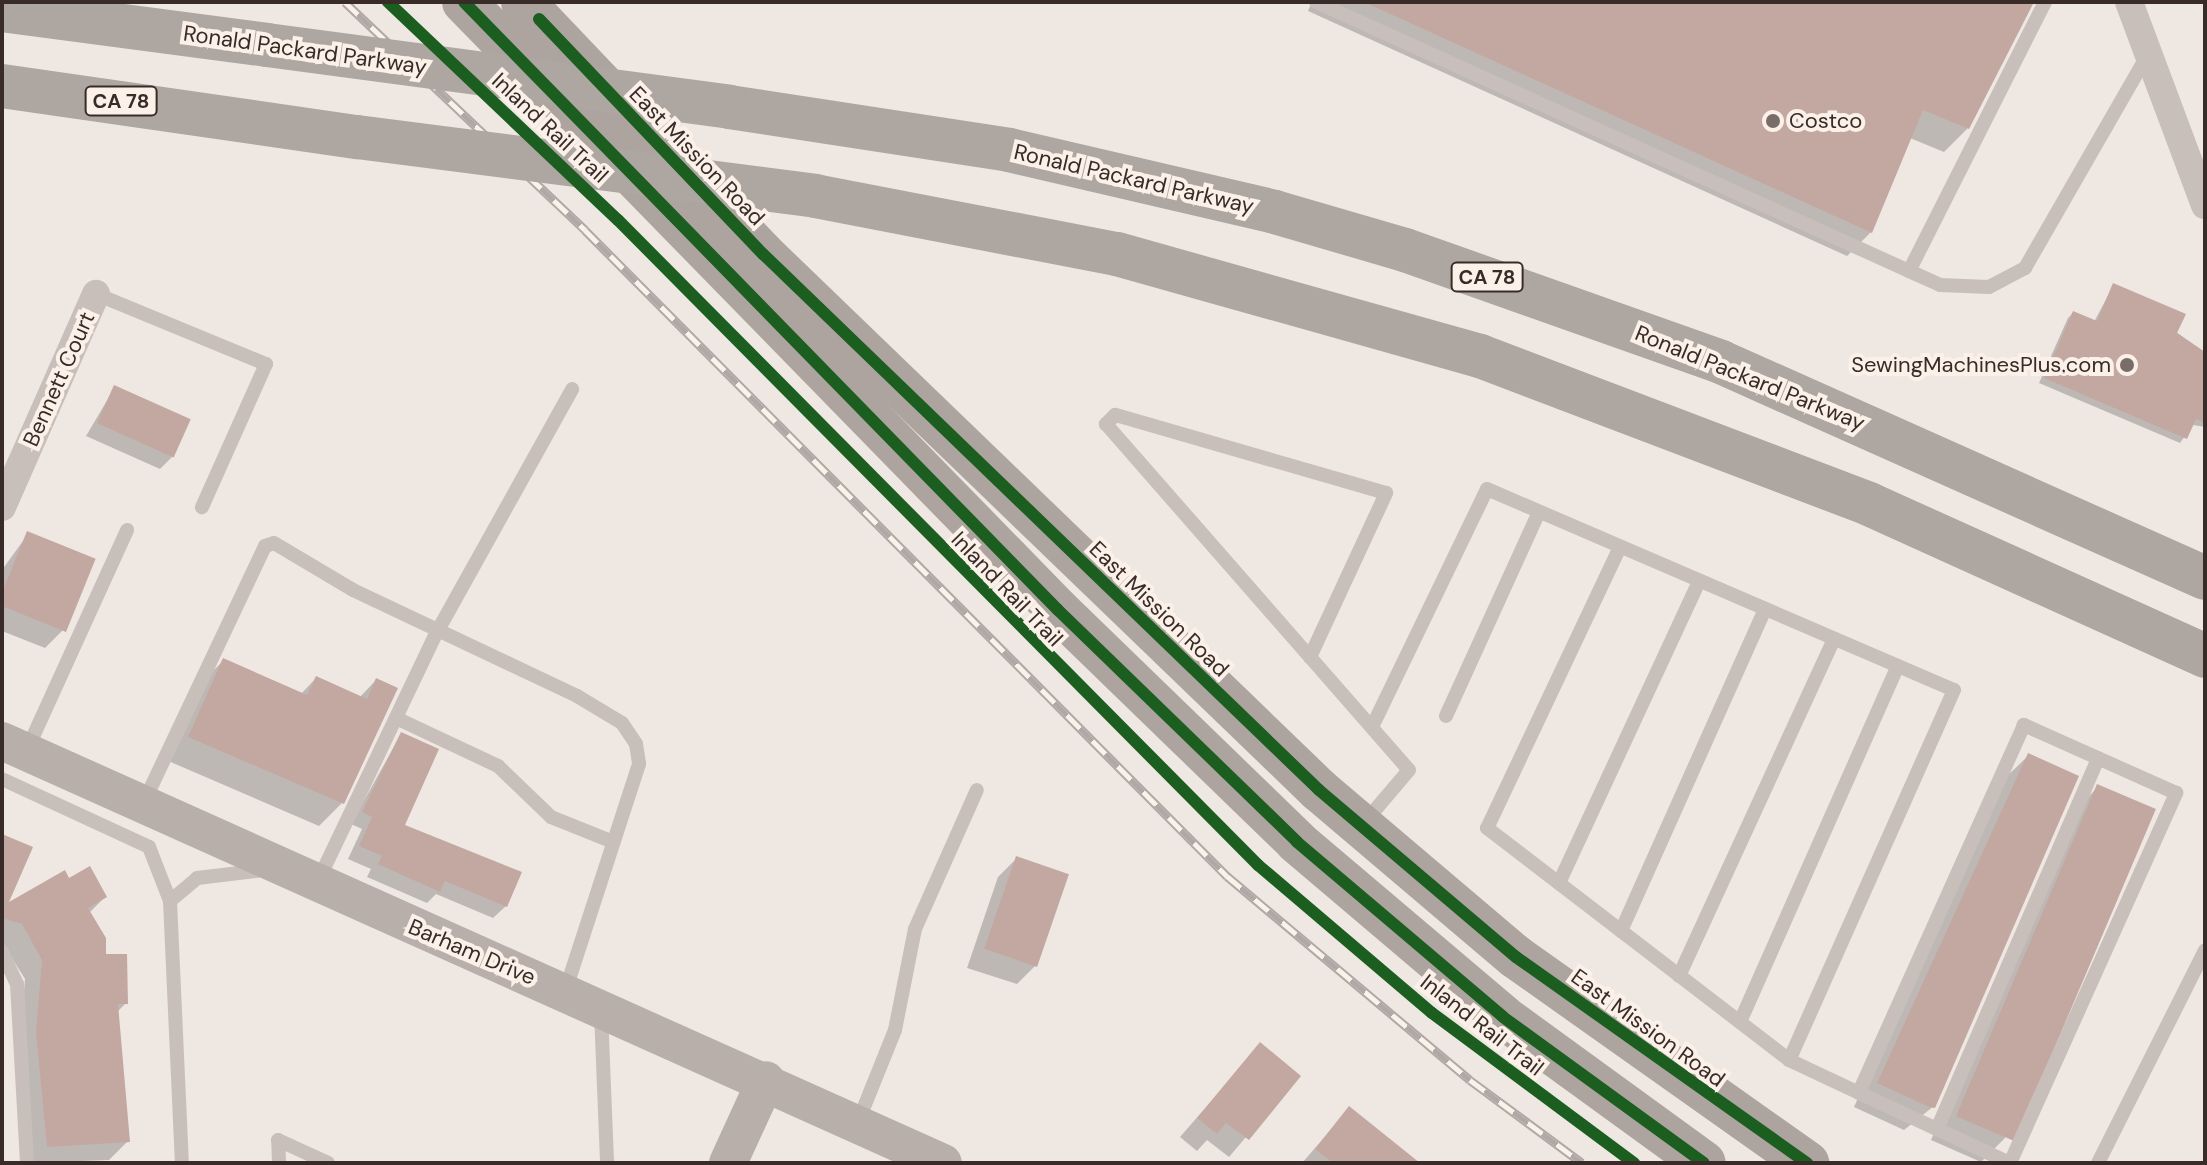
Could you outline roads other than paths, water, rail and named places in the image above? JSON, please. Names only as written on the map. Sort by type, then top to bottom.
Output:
[{"type":"highway","name":"Ronald Packard Parkway","points":[[2,10],[729,107],[1023,153],[1405,250],[1721,362],[2205,578]]},
{"type":"highway","name":"CA 78","points":[[2,86],[240,116],[357,137],[815,196],[1147,261],[1480,356],[1869,504],[2205,656]]},
{"type":"highway","points":[[2,109],[240,116]]},
{"type":"highway","points":[[2145,628],[2205,668]]},
{"type":"main road","points":[[464,2],[1058,610],[1283,828],[1503,1017],[1704,1163]]},
{"type":"main road","name":"East Mission Road","points":[[523,2],[763,254],[1361,826],[1528,966],[1807,1163]]},
{"type":"main road","points":[[1283,828],[1339,837],[1361,826]]},
{"type":"street","points":[[2129,2],[2205,205]]},
{"type":"street","name":"Bennett Court","points":[[2,507],[96,294]]},
{"type":"street","name":"Barham Drive","points":[[10,758],[142,806],[766,1080],[943,1163]]},
{"type":"street","points":[[728,1163],[766,1080]]},
{"type":"lane","points":[[1316,2],[1940,285],[1989,287],[2025,268],[2148,54]]},
{"type":"lane","points":[[1909,271],[2045,2]]},
{"type":"lane","points":[[96,294],[266,364],[202,507]]},
{"type":"lane","points":[[316,884],[437,632],[572,389]]},
{"type":"lane","points":[[1310,657],[1386,493],[1115,415],[1106,424],[1310,657],[1372,727],[1409,770],[1361,826]]},
{"type":"lane","points":[[1372,727],[1487,489],[1954,690],[1789,1060]]},
{"type":"lane","points":[[1446,716],[1539,512]]},
{"type":"lane","points":[[127,530],[10,758],[149,847],[170,901],[182,1163]]},
{"type":"lane","points":[[142,806],[265,546],[274,543],[437,632],[622,723],[639,764],[611,841],[586,942],[564,992]]},
{"type":"lane","points":[[1620,547],[1487,828],[1789,1060],[1859,1093],[2010,1163],[2176,793],[2024,725],[1859,1093]]},
{"type":"lane","points":[[1559,883],[1699,581]]},
{"type":"lane","points":[[1621,931],[1765,609]]},
{"type":"lane","points":[[1679,976],[1834,639]]},
{"type":"lane","points":[[1740,1022],[1898,666]]},
{"type":"lane","points":[[396,718],[498,766],[544,812],[611,841]]},
{"type":"lane","points":[[1937,1129],[2098,758]]},
{"type":"lane","points":[[857,1123],[895,1030],[915,929],[977,790]]},
{"type":"lane","points":[[170,901],[197,878],[279,868]]},
{"type":"lane","points":[[2098,1163],[2205,950]]},
{"type":"lane","points":[[2,952],[17,984],[27,1163]]},
{"type":"lane","points":[[601,1008],[607,1163]]},
{"type":"lane","points":[[279,1163],[278,1140],[328,1163]]},
{"type":"railway","points":[[345,2],[585,230],[1227,876],[1470,1080],[1582,1163]]},
{"type":"place","name":"Costco","points":[[1773,121]]},
{"type":"place","name":"SewingMachinesPlus.com","points":[[2127,365]]}]
